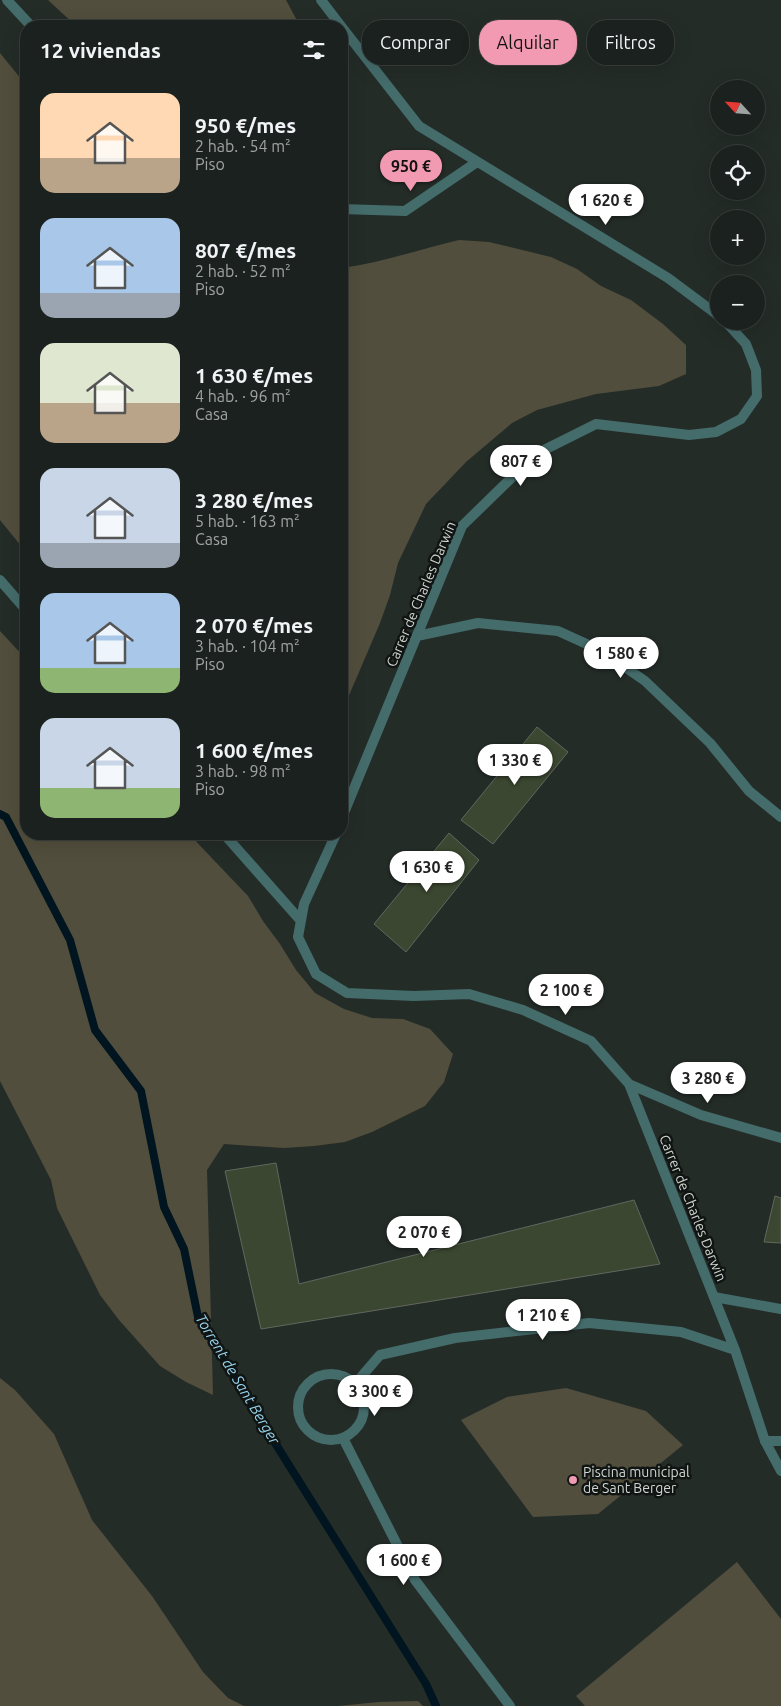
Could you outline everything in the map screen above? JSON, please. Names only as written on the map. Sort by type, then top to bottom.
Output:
[{"type":"street","points":[[7,0],[25,20]]},
{"type":"street","points":[[321,0],[336,20]]},
{"type":"street","points":[[348,35],[419,126],[668,278],[710,309]]},
{"type":"street","points":[[348,210],[405,211],[477,162]]},
{"type":"street","name":"Carrer de Charles Darwin","points":[[348,803],[462,526],[536,454],[596,424],[689,435],[716,432],[741,419],[757,396],[756,370],[746,344],[733,330]]},
{"type":"street","points":[[0,580],[20,603]]},
{"type":"street","points":[[417,636],[478,623],[558,631],[602,651],[645,681],[710,743],[749,791],[781,817]]},
{"type":"street","points":[[229,840],[301,921]]},
{"type":"street","name":"Carrer de Charles Darwin","points":[[333,840],[304,904],[298,937],[316,974],[347,993],[414,996],[469,994],[523,1010],[592,1041],[629,1084],[735,1350],[765,1441],[781,1471]]},
{"type":"street","points":[[629,1084],[701,1115],[781,1138]]},
{"type":"street","points":[[714,1297],[781,1309]]},
{"type":"street","points":[[355,1384],[380,1356],[455,1338],[589,1323],[682,1332],[735,1350]]},
{"type":"street","points":[[336,1373],[347,1377],[355,1384],[361,1391],[364,1400],[362,1419],[358,1427],[351,1434],[343,1438],[332,1440],[321,1439],[311,1434],[301,1421],[297,1405],[300,1394],[306,1384],[314,1377],[336,1373]]},
{"type":"street","points":[[343,1438],[415,1580],[510,1706]]},
{"type":"street","points":[[765,1441],[781,1441]]},
{"type":"shaded area","points":[[48,0],[286,0],[297,20],[70,20]]},
{"type":"shaded area","points":[[0,53],[20,78],[20,545],[0,520]]},
{"type":"shaded area","points":[[459,240],[489,242],[551,257],[577,269],[601,286],[631,300],[663,324],[686,345],[686,374],[659,386],[596,394],[537,410],[512,423],[466,462],[426,504],[398,563],[390,595],[380,623],[348,698],[348,267]]},
{"type":"shaded area","points":[[0,631],[20,653],[20,840],[195,840],[248,896],[296,970],[315,993],[344,1009],[372,1018],[403,1019],[430,1029],[453,1054],[444,1082],[425,1106],[372,1132],[345,1142],[314,1146],[284,1148],[224,1144],[207,1170],[213,1395],[186,1382],[160,1366],[119,1320],[100,1295],[57,1208],[51,1180],[0,1081]]},
{"type":"shaded area","points":[[0,1378],[15,1390],[54,1434],[92,1520],[152,1596],[203,1672],[228,1698],[244,1706],[0,1706]]},
{"type":"shaded area","name":"Piscina municipal de Sant Berger","points":[[566,1388],[646,1411],[683,1445],[598,1514],[533,1517],[461,1420],[507,1397]]},
{"type":"shaded area","points":[[737,1562],[781,1619],[781,1706],[585,1706],[576,1696]]},
{"type":"shaded area","points":[[418,1701],[423,1706],[338,1706],[379,1702]]},
{"type":"building","points":[[537,727],[568,752],[493,844],[461,820]]},
{"type":"building","points":[[449,833],[479,860],[406,952],[374,924]]},
{"type":"building","points":[[276,1163],[299,1284],[634,1200],[660,1264],[261,1329],[225,1171]]},
{"type":"building","points":[[775,1196],[781,1198],[781,1243],[764,1242]]},
{"type":"waterway","name":"Torrent de Sant Berger","points":[[0,814],[6,817],[70,940],[95,1030],[141,1091],[164,1207],[184,1249],[198,1317],[426,1684],[436,1706]]},
{"type":"place","name":"Piscina municipal de Sant Berger","points":[[573,1480]]}]
